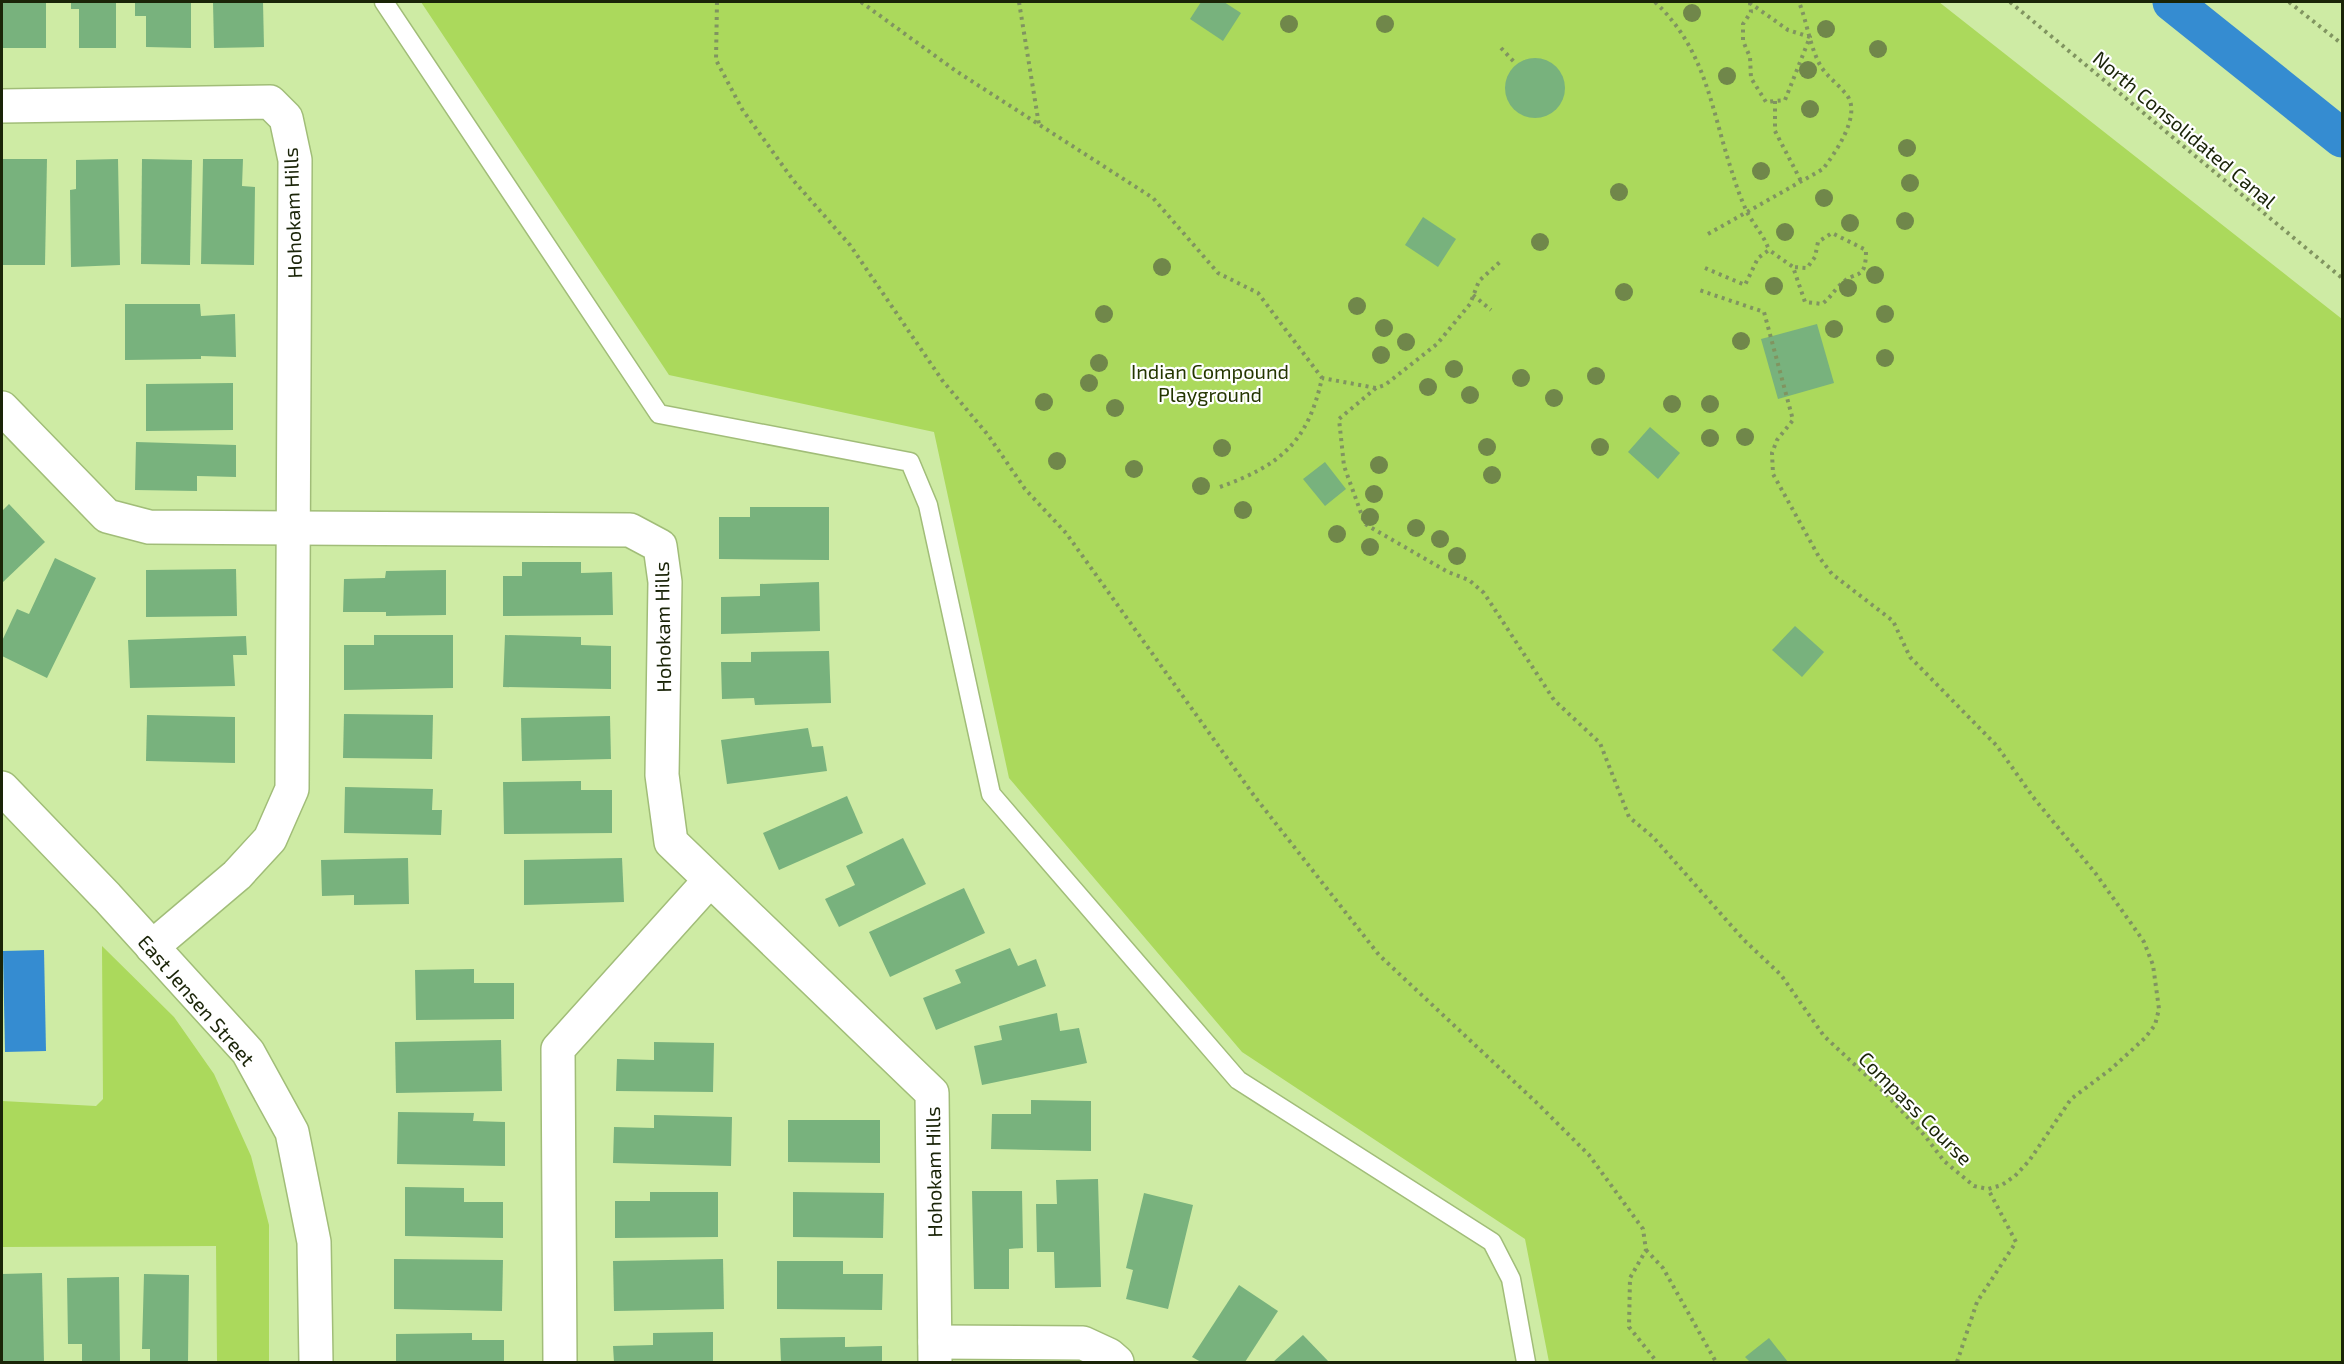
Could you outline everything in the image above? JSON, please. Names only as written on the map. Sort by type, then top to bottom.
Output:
[{"type":"street","name":"Hohokam Hills","points":[[2,106],[270,102],[286,118],[295,160],[292,789],[270,839],[237,875],[152,947]]},
{"type":"street","name":"Hohokam Hills","points":[[2,408],[107,516],[149,527],[630,530],[660,546],[665,582],[662,776],[671,842],[932,1093],[935,1352],[1083,1342],[1109,1355],[1117,1362]]},
{"type":"street","name":"East Jensen Street","points":[[2,788],[248,1052],[292,1132],[314,1242],[316,1362]]},
{"type":"street","points":[[560,1362],[558,1049],[710,880]]},
{"type":"lane","points":[[384,2],[659,414],[910,462],[928,505],[991,795],[1238,1080],[1492,1242],[1511,1279],[1526,1362]]},
{"type":"path","points":[[717,2],[716,60],[742,109],[793,180],[850,245],[942,380],[988,435],[1025,489],[1066,533],[1255,797],[1379,955],[1589,1155],[1643,1229],[1646,1250],[1663,1268],[1716,1362]]},
{"type":"path","points":[[861,2],[956,71],[1153,198],[1218,273],[1258,293],[1322,378],[1376,388],[1385,385],[1437,344],[1470,304],[1479,281],[1502,260]]},
{"type":"path","points":[[1018,2],[1039,126]]},
{"type":"path","points":[[1655,2],[1671,17],[1691,45],[1707,81],[1733,175],[1747,212],[1768,249],[1793,267],[1807,268],[1815,257],[1818,242],[1832,233],[1866,249],[1866,265],[1859,276],[1840,284],[1822,304],[1805,302],[1793,267]]},
{"type":"path","points":[[1750,2],[1788,30],[1810,37]]},
{"type":"path","points":[[1750,2],[1751,12],[1743,24],[1743,41],[1750,57],[1751,78],[1766,102],[1785,100],[1810,37]]},
{"type":"path","points":[[1708,234],[1823,169],[1834,155],[1851,113],[1848,96],[1821,66],[1799,2]]},
{"type":"path","name":"North Consolidated Canal","points":[[2010,2],[2343,278]]},
{"type":"path","points":[[2289,2],[2343,44]]},
{"type":"path","points":[[1501,48],[1515,63]]},
{"type":"path","points":[[1775,101],[1775,131],[1801,181]]},
{"type":"path","points":[[1705,268],[1745,285],[1758,258],[1768,249]]},
{"type":"path","points":[[1699,290],[1764,312],[1793,420],[1777,440],[1772,453],[1773,474],[1819,557],[1832,574],[1893,621],[1910,657],[1997,746],[2032,797],[2096,874],[2144,942],[2153,965],[2159,1009],[2155,1025],[2145,1038],[2111,1069],[2071,1099],[2029,1161],[2015,1176],[1988,1189],[2016,1242],[1977,1302],[1957,1362]]},
{"type":"path","points":[[1473,295],[1491,310]]},
{"type":"path","points":[[1220,487],[1262,470],[1290,448],[1306,428],[1317,402],[1322,378]]},
{"type":"path","name":"Compass Course","points":[[1376,388],[1339,419],[1344,466],[1365,524],[1448,572],[1469,580],[1484,593],[1554,700],[1600,743],[1629,817],[1653,837],[1744,940],[1781,975],[1824,1036],[1885,1093],[1925,1136],[1944,1161],[1974,1186],[1988,1189]]},
{"type":"path","points":[[1646,1250],[1630,1278],[1629,1327],[1657,1362]]},
{"type":"green space","name":"Indian Compound Playground","points":[[421,2],[1939,2],[2342,319],[2342,1362],[1549,1362],[1525,1239],[1242,1052],[1009,778],[934,432],[669,375]]},
{"type":"green space","points":[[102,946],[174,1017],[214,1074],[251,1156],[269,1225],[269,1362],[217,1362],[216,1246],[2,1247],[2,1101],[96,1106],[103,1099]]},
{"type":"water","points":[[44,950],[46,1051],[5,1052],[3,951]]},
{"type":"building","points":[[2,2],[46,2],[46,48],[2,48]]},
{"type":"building","points":[[71,2],[116,2],[116,48],[79,48],[79,9],[71,9]]},
{"type":"building","points":[[135,2],[191,2],[191,48],[146,47],[146,16],[135,16]]},
{"type":"building","points":[[213,2],[263,2],[264,47],[214,48]]},
{"type":"building","points":[[1201,2],[1224,2],[1241,13],[1223,41],[1190,19]]},
{"type":"building","points":[[1535,58],[1556,67],[1565,88],[1556,109],[1535,118],[1514,109],[1505,88],[1514,67]]},
{"type":"building","points":[[2,159],[47,159],[45,265],[2,265]]},
{"type":"building","points":[[118,159],[120,265],[71,267],[70,190],[76,189],[76,160]]},
{"type":"building","points":[[142,159],[192,160],[190,265],[141,264]]},
{"type":"building","points":[[203,159],[243,159],[242,186],[255,187],[254,265],[201,264]]},
{"type":"building","points":[[1423,217],[1456,239],[1438,267],[1405,245]]},
{"type":"building","points":[[125,304],[200,304],[201,316],[235,314],[236,357],[201,356],[201,359],[125,360]]},
{"type":"building","points":[[1817,324],[1834,383],[1778,399],[1761,339]]},
{"type":"building","points":[[233,383],[233,430],[146,431],[146,384]]},
{"type":"building","points":[[1650,427],[1680,453],[1658,479],[1628,452]]},
{"type":"building","points":[[136,442],[236,445],[236,477],[197,476],[197,491],[135,490]]},
{"type":"building","points":[[1325,462],[1346,489],[1325,506],[1303,479]]},
{"type":"building","points":[[9,504],[45,542],[2,583],[2,511]]},
{"type":"building","points":[[750,507],[829,507],[829,560],[719,559],[719,517],[750,517]]},
{"type":"building","points":[[55,558],[96,578],[47,678],[2,656],[2,641],[17,609],[29,614]]},
{"type":"building","points":[[522,562],[581,562],[581,573],[612,572],[613,615],[503,616],[503,576],[522,576]]},
{"type":"building","points":[[236,569],[237,616],[146,617],[146,570]]},
{"type":"building","points":[[446,570],[446,615],[386,616],[386,612],[343,612],[344,579],[385,578],[386,571]]},
{"type":"building","points":[[819,582],[820,631],[721,634],[721,597],[760,596],[760,584]]},
{"type":"building","points":[[1795,626],[1824,652],[1802,677],[1772,650]]},
{"type":"building","points":[[374,635],[453,635],[453,688],[344,690],[344,645],[374,645]]},
{"type":"building","points":[[505,635],[581,637],[581,645],[611,646],[611,689],[503,687]]},
{"type":"building","points":[[246,636],[247,655],[233,655],[235,686],[130,688],[128,640]]},
{"type":"building","points":[[829,651],[831,703],[755,705],[754,698],[722,699],[721,662],[751,662],[751,652]]},
{"type":"building","points":[[344,714],[433,715],[432,759],[343,758]]},
{"type":"building","points":[[147,715],[235,717],[235,763],[146,761]]},
{"type":"building","points":[[610,716],[611,759],[522,761],[521,718]]},
{"type":"building","points":[[808,728],[812,747],[823,746],[827,771],[727,784],[721,740]]},
{"type":"building","points":[[581,781],[581,790],[612,790],[612,833],[504,834],[503,782]]},
{"type":"building","points":[[345,787],[433,789],[432,810],[442,810],[441,835],[344,833]]},
{"type":"building","points":[[847,796],[863,833],[779,870],[763,833]]},
{"type":"building","points":[[903,838],[926,884],[839,927],[825,899],[855,885],[846,866]]},
{"type":"building","points":[[408,858],[409,904],[354,905],[354,895],[322,896],[321,860]]},
{"type":"building","points":[[622,858],[624,902],[524,905],[524,860]]},
{"type":"building","points":[[964,888],[985,933],[890,977],[869,932]]},
{"type":"building","points":[[1010,948],[1018,966],[1036,959],[1046,986],[936,1030],[923,998],[961,983],[955,970]]},
{"type":"building","points":[[474,969],[474,983],[514,983],[514,1019],[416,1020],[415,970]]},
{"type":"building","points":[[1057,1013],[1060,1031],[1079,1028],[1087,1063],[982,1085],[974,1046],[1002,1040],[999,1026]]},
{"type":"building","points":[[501,1040],[502,1091],[396,1093],[395,1042]]},
{"type":"building","points":[[654,1042],[714,1043],[713,1092],[616,1091],[617,1059],[654,1060]]},
{"type":"building","points":[[1031,1100],[1091,1101],[1091,1151],[991,1149],[992,1114],[1031,1114]]},
{"type":"building","points":[[398,1112],[474,1113],[473,1121],[505,1122],[505,1166],[397,1164]]},
{"type":"building","points":[[654,1115],[732,1117],[731,1166],[613,1163],[614,1127],[654,1128]]},
{"type":"building","points":[[788,1120],[880,1120],[880,1163],[788,1162]]},
{"type":"building","points":[[1098,1179],[1101,1287],[1055,1288],[1054,1252],[1037,1252],[1036,1204],[1057,1204],[1056,1180]]},
{"type":"building","points":[[405,1187],[464,1188],[464,1202],[503,1202],[503,1238],[405,1236]]},
{"type":"building","points":[[972,1191],[1022,1191],[1023,1248],[1009,1249],[1009,1289],[974,1289]]},
{"type":"building","points":[[650,1192],[718,1192],[718,1237],[615,1238],[615,1201],[650,1201]]},
{"type":"building","points":[[793,1192],[884,1193],[883,1238],[793,1237]]},
{"type":"building","points":[[1144,1193],[1193,1205],[1168,1309],[1126,1299],[1133,1270],[1126,1268]]},
{"type":"building","points":[[394,1259],[503,1260],[502,1311],[394,1309]]},
{"type":"building","points":[[723,1259],[724,1309],[614,1311],[613,1261]]},
{"type":"building","points":[[777,1261],[843,1261],[843,1274],[883,1274],[882,1310],[777,1309]]},
{"type":"building","points":[[42,1273],[44,1362],[2,1362],[2,1274]]},
{"type":"building","points":[[144,1274],[189,1275],[188,1362],[150,1362],[150,1349],[142,1349]]},
{"type":"building","points":[[119,1277],[120,1362],[82,1362],[82,1344],[68,1344],[67,1278]]},
{"type":"building","points":[[1239,1285],[1278,1311],[1245,1362],[1201,1362],[1192,1357]]},
{"type":"building","points":[[713,1332],[713,1362],[614,1362],[613,1346],[653,1345],[653,1333]]},
{"type":"building","points":[[472,1333],[472,1340],[504,1340],[504,1362],[396,1362],[396,1334]]},
{"type":"building","points":[[1303,1335],[1329,1362],[1273,1362]]},
{"type":"building","points":[[845,1337],[845,1347],[882,1346],[882,1362],[781,1362],[780,1338]]},
{"type":"building","points":[[1769,1338],[1788,1362],[1750,1362],[1745,1357]]},
{"type":"waterway","points":[[2172,2],[2342,138]]}]
